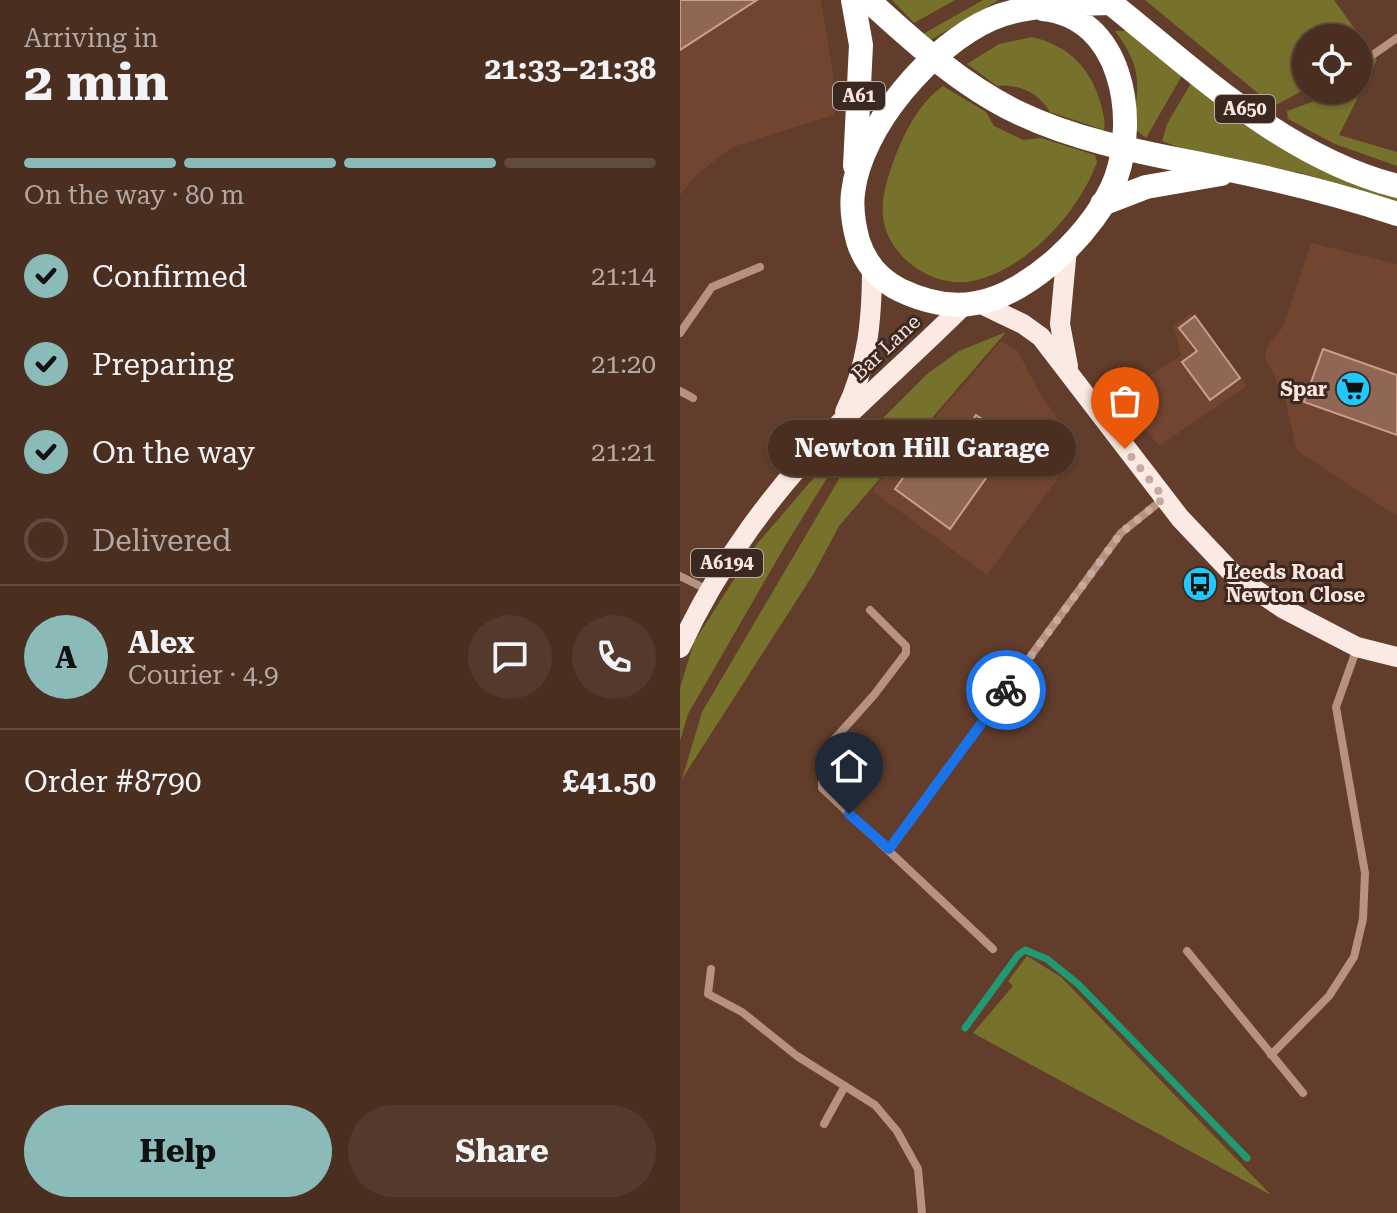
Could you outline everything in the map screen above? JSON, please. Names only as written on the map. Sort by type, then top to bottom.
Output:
[{"type":"highway","name":"A61","points":[[853,0],[860,25],[861,59],[853,192],[856,232],[872,267],[883,280],[931,301],[972,304]]},
{"type":"highway","points":[[868,0],[934,58],[1018,113],[1079,136],[1123,148],[1320,190],[1397,214]]},
{"type":"highway","name":"A650","points":[[1038,4],[1109,1],[1242,107],[1301,148],[1339,168],[1397,186]]},
{"type":"highway","name":"A61","points":[[853,192],[862,162],[880,126],[901,94],[934,58],[960,37],[993,18],[1038,4]]},
{"type":"highway","points":[[972,304],[1001,296],[1029,279],[1067,248],[1102,204],[1115,181],[1123,148],[1124,102],[1111,55],[1082,24],[1038,4]]},
{"type":"highway","points":[[1102,204],[1156,185],[1239,172]]},
{"type":"main road","name":"A61","points":[[1067,248],[1060,324],[1071,378]]},
{"type":"main road","name":"Bar Lane","points":[[840,423],[862,374],[869,343],[872,267]]},
{"type":"main road","name":"Bar Lane","points":[[680,648],[710,591],[777,496],[840,423],[972,304]]},
{"type":"main road","name":"A61","points":[[972,304],[1033,330],[1164,498],[1234,575],[1284,609],[1357,647],[1397,657]]},
{"type":"street","points":[[1374,54],[1397,38]]},
{"type":"street","points":[[680,333],[712,287],[760,267]]},
{"type":"street","points":[[680,391],[693,398]]},
{"type":"street","points":[[889,849],[1121,533],[1164,498]]},
{"type":"street","points":[[680,576],[710,591]]},
{"type":"street","points":[[870,610],[906,646],[906,653],[874,695],[823,752],[821,781],[829,796],[993,949]]},
{"type":"street","points":[[1271,1055],[1329,996],[1354,957],[1363,919],[1365,873],[1336,707],[1357,647]]},
{"type":"street","points":[[1187,951],[1303,1093]]},
{"type":"street","points":[[711,969],[708,994],[752,1019],[797,1056],[875,1105],[897,1131],[918,1169],[922,1213]]},
{"type":"street","points":[[824,1124],[845,1086]]},
{"type":"shaded area","points":[[680,0],[821,0],[833,72],[834,115],[732,147],[696,175],[680,195]]},
{"type":"shaded area","points":[[892,0],[955,0],[914,23]]},
{"type":"shaded area","points":[[983,0],[999,0],[929,41],[923,34]]},
{"type":"shaded area","points":[[1145,0],[1334,0],[1351,24],[1292,24],[1292,96],[1276,105]]},
{"type":"shaded area","points":[[1115,31],[1130,31],[1184,72],[1146,138],[1132,127],[1137,76],[1130,55]]},
{"type":"shaded area","points":[[1032,37],[1057,46],[1085,70],[1097,92],[1104,130],[1050,112],[1040,99],[1028,91],[1013,86],[997,86],[967,64],[999,44]]},
{"type":"shaded area","points":[[1372,53],[1377,60],[1372,70]]},
{"type":"shaded area","points":[[1194,78],[1397,188],[1397,201],[1301,173],[1186,150],[1162,141],[1167,124]]},
{"type":"shaded area","points":[[943,86],[986,112],[994,126],[1023,140],[1041,138],[1095,155],[1097,162],[1077,200],[1048,236],[1012,265],[973,281],[943,280],[914,267],[893,245],[883,216],[886,186],[903,137],[920,109]]},
{"type":"shaded area","points":[[1306,104],[1355,104],[1339,135],[1397,152],[1397,166],[1335,144],[1288,119],[1287,111]]},
{"type":"shaded area","points":[[1311,243],[1397,264],[1397,516],[1297,451],[1285,399],[1265,357],[1266,348],[1282,328]]},
{"type":"shaded area","points":[[1191,313],[1247,386],[1159,446],[1119,395],[1181,355],[1174,326]]},
{"type":"shaded area","points":[[1006,332],[839,526],[814,573],[682,779],[702,712],[863,438],[927,374],[959,351]]},
{"type":"shaded area","points":[[1001,341],[1017,350],[1041,395],[1079,449],[987,575],[872,491]]},
{"type":"shaded area","points":[[861,423],[785,546],[688,714],[680,741],[680,688],[694,642],[756,545]]},
{"type":"shaded area","points":[[1027,956],[1061,977],[1271,1195],[973,1033],[1013,986],[1008,981]]},
{"type":"building","points":[[680,0],[757,0],[680,50]]},
{"type":"building","points":[[1195,316],[1240,378],[1210,400],[1182,362],[1197,351],[1179,328]]},
{"type":"building","name":"Spar","points":[[1323,349],[1397,375],[1397,435],[1304,402]]},
{"type":"building","points":[[976,415],[995,427],[974,459],[991,471],[950,529],[895,489],[936,432],[949,441],[957,430],[963,434]]},
{"type":"waterway","points":[[965,1028],[1018,955],[1025,950],[1047,959],[1078,984],[1247,1158]]},
{"type":"way so far","points":[[1006,690],[1121,533],[1164,498],[1125,449]]},
{"type":"place","name":"Spar","points":[[1353,389]]},
{"type":"place","name":"Newton Hill Garage","points":[[1125,449]]},
{"type":"place","name":"Leeds Road Newton Close","points":[[1200,584]]},
{"type":"route","points":[[849,814],[889,849],[1006,690]]}]
